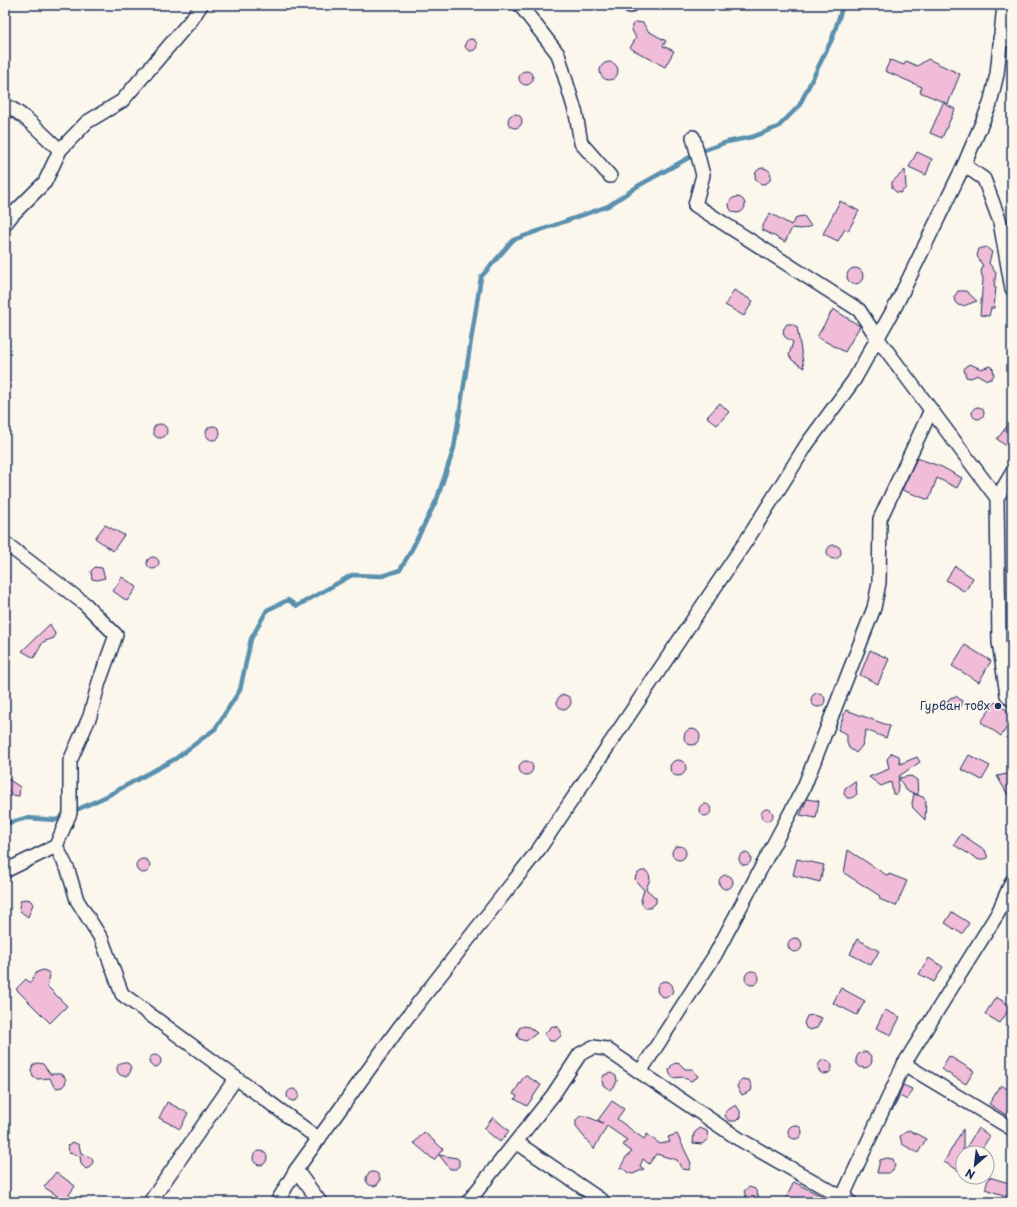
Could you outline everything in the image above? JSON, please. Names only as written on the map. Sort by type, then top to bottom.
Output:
[{"type":"street","points":[[5,224],[45,182],[60,150],[86,122],[122,100],[201,5]]},
{"type":"street","points":[[520,5],[558,54],[576,114],[582,143],[610,176]]},
{"type":"street","points":[[277,1202],[296,1170],[398,1029],[539,849],[750,536],[807,444],[854,380],[878,339],[964,165],[990,104],[1006,39],[1004,5]]},
{"type":"street","points":[[5,105],[19,111],[38,131],[60,150]]},
{"type":"street","points":[[694,140],[703,175],[696,205],[859,310],[878,339],[997,498]]},
{"type":"street","points":[[964,165],[984,179],[1006,224],[1012,289]]},
{"type":"street","points":[[640,1072],[715,955],[804,787],[874,608],[879,583],[880,519],[931,410]]},
{"type":"street","points":[[1012,473],[997,498],[999,642],[1007,695],[1012,700]]},
{"type":"street","points":[[5,543],[85,604],[116,634],[99,682],[90,716],[70,762],[70,813],[56,846],[5,871]]},
{"type":"street","points":[[56,846],[68,870],[77,900],[102,940],[122,994],[318,1139]]},
{"type":"street","points":[[468,1202],[553,1095],[580,1054],[593,1048],[606,1049],[739,1140],[846,1200],[904,1064],[998,913],[1012,881]]},
{"type":"street","points":[[904,1064],[1012,1129]]},
{"type":"street","points":[[150,1202],[236,1078]]},
{"type":"street","points":[[516,1142],[604,1202]]},
{"type":"street","points":[[296,1170],[320,1202]]},
{"type":"building","points":[[636,22],[643,23],[648,31],[666,41],[663,46],[674,51],[665,67],[630,48],[636,38],[632,30],[632,25]]},
{"type":"building","points":[[473,39],[476,40],[476,50],[469,51],[466,50],[465,43],[466,40]]},
{"type":"building","points":[[928,59],[960,74],[948,104],[920,92],[922,87],[885,71],[890,60],[904,65],[906,61],[917,66]]},
{"type":"building","points":[[605,62],[613,62],[618,67],[616,78],[613,80],[605,80],[600,75],[600,67]]},
{"type":"building","points":[[526,71],[531,73],[533,78],[531,83],[526,85],[521,83],[519,78],[521,73]]},
{"type":"building","points":[[943,103],[955,109],[942,138],[930,133]]},
{"type":"building","points":[[515,114],[520,116],[522,121],[520,126],[515,128],[510,126],[508,121],[510,116]]},
{"type":"building","points":[[917,152],[932,159],[926,175],[909,167]]},
{"type":"building","points":[[763,168],[770,173],[771,176],[766,183],[763,184],[756,179],[755,176],[760,169]]},
{"type":"building","points":[[905,170],[906,188],[900,193],[896,192],[892,188],[892,182]]},
{"type":"building","points":[[737,197],[743,199],[745,205],[743,211],[737,213],[731,211],[729,205],[731,199]]},
{"type":"building","points":[[840,201],[859,211],[848,231],[845,229],[838,241],[823,234]]},
{"type":"building","points":[[770,213],[791,225],[797,217],[804,216],[811,226],[802,229],[792,228],[785,242],[761,229]]},
{"type":"building","points":[[986,247],[992,252],[989,263],[996,273],[994,308],[991,308],[989,316],[980,315],[983,279],[981,272],[983,266],[977,256],[979,249]]},
{"type":"building","points":[[855,268],[862,273],[863,276],[858,283],[855,284],[848,279],[847,276],[852,269]]},
{"type":"building","points":[[734,290],[753,301],[744,316],[725,305]]},
{"type":"building","points":[[958,291],[966,291],[977,301],[963,306],[958,305],[955,302],[954,297]]},
{"type":"building","points":[[833,309],[860,326],[845,352],[817,337]]},
{"type":"building","points":[[787,324],[792,324],[797,327],[804,368],[792,360],[789,355],[793,342],[785,337],[783,333]]},
{"type":"building","points":[[970,364],[981,369],[990,366],[993,369],[994,375],[991,379],[987,380],[978,375],[971,378],[966,377],[964,369]]},
{"type":"building","points":[[720,403],[729,412],[717,425],[707,417]]},
{"type":"building","points":[[976,407],[980,407],[984,413],[980,419],[976,419],[972,415],[972,411]]},
{"type":"building","points":[[1012,420],[1012,451],[997,439]]},
{"type":"building","points":[[157,424],[163,424],[167,428],[167,434],[163,438],[157,438],[153,434],[153,428]]},
{"type":"building","points":[[210,426],[216,426],[220,430],[220,436],[216,440],[210,440],[206,436],[206,430]]},
{"type":"building","points":[[917,458],[942,467],[962,478],[957,488],[937,478],[929,500],[902,490]]},
{"type":"building","points":[[105,525],[124,535],[113,551],[95,538]]},
{"type":"building","points":[[834,545],[839,547],[841,552],[839,557],[834,559],[829,557],[827,552],[829,547]]},
{"type":"building","points":[[155,557],[158,558],[158,568],[151,569],[148,568],[147,561],[148,558]]},
{"type":"building","points":[[955,566],[973,578],[965,592],[946,580]]},
{"type":"building","points":[[95,567],[102,568],[105,578],[97,580],[92,579],[91,571]]},
{"type":"building","points":[[122,577],[137,587],[127,601],[113,591]]},
{"type":"building","points":[[50,624],[55,634],[54,638],[43,642],[34,658],[22,651]]},
{"type":"building","points":[[965,645],[991,661],[979,682],[952,666]]},
{"type":"building","points":[[870,650],[889,659],[878,684],[860,675]]},
{"type":"building","points":[[818,693],[823,695],[825,700],[823,705],[818,707],[813,705],[811,700],[813,695]]},
{"type":"building","points":[[561,695],[567,695],[571,699],[571,705],[567,709],[561,709],[557,705],[557,699]]},
{"type":"building","points":[[956,696],[962,701],[962,705],[959,709],[952,710],[945,705],[950,698]]},
{"type":"building","points":[[995,702],[1012,714],[1012,720],[1001,736],[981,722]]},
{"type":"building","points":[[846,710],[890,726],[886,738],[866,730],[862,746],[856,753],[849,748],[847,743],[847,734],[838,730]]},
{"type":"building","points":[[692,729],[699,734],[700,737],[695,744],[692,745],[685,740],[684,737],[689,730]]},
{"type":"building","points":[[892,753],[899,756],[900,764],[917,757],[920,762],[899,776],[897,794],[893,794],[891,782],[881,786],[869,777],[889,769],[887,759]]},
{"type":"building","points":[[969,755],[990,766],[982,780],[961,769]]},
{"type":"building","points":[[678,760],[685,765],[686,768],[681,775],[678,776],[671,771],[670,768],[675,761]]},
{"type":"building","points":[[526,761],[531,763],[533,768],[531,773],[526,775],[521,773],[519,768],[521,763]]},
{"type":"building","points":[[1012,773],[1012,802],[997,776]]},
{"type":"building","points":[[911,776],[917,780],[918,795],[906,790],[899,778]]},
{"type":"building","points":[[5,777],[20,787],[19,796],[11,795],[5,788]]},
{"type":"building","points":[[855,781],[857,794],[852,798],[847,798],[844,794],[845,788]]},
{"type":"building","points":[[914,794],[923,797],[926,801],[925,820],[913,808],[912,803]]},
{"type":"building","points":[[807,799],[819,801],[816,818],[800,815]]},
{"type":"building","points":[[703,804],[707,804],[711,810],[707,816],[703,816],[699,812],[699,808]]},
{"type":"building","points":[[769,809],[772,810],[772,820],[765,821],[762,820],[761,813],[762,810]]},
{"type":"building","points":[[961,834],[985,850],[988,858],[979,860],[954,845]]},
{"type":"building","points":[[679,846],[684,848],[686,853],[684,858],[679,860],[674,858],[672,853],[674,848]]},
{"type":"building","points":[[848,850],[888,876],[889,874],[907,881],[896,906],[879,899],[880,896],[844,873]]},
{"type":"building","points":[[747,853],[750,854],[750,864],[743,865],[740,864],[739,857],[740,854]]},
{"type":"building","points":[[140,859],[146,859],[150,863],[150,869],[146,873],[140,873],[136,869],[136,863]]},
{"type":"building","points":[[797,859],[824,865],[820,882],[793,875]]},
{"type":"building","points":[[641,871],[646,871],[649,874],[650,879],[646,889],[656,898],[656,903],[650,908],[645,908],[642,904],[641,900],[644,890],[635,880],[636,875]]},
{"type":"building","points":[[723,875],[729,875],[733,879],[733,885],[729,889],[723,889],[719,885],[719,879]]},
{"type":"building","points":[[21,900],[30,900],[33,904],[28,917],[20,911],[19,907]]},
{"type":"building","points":[[952,912],[969,923],[962,934],[945,923]]},
{"type":"building","points":[[795,938],[800,940],[802,945],[800,950],[795,952],[790,950],[788,945],[790,940]]},
{"type":"building","points":[[857,939],[879,951],[871,965],[850,954]]},
{"type":"building","points":[[929,958],[943,967],[934,982],[919,974]]},
{"type":"building","points":[[43,970],[48,972],[50,976],[47,986],[67,1006],[50,1023],[16,989],[26,979],[30,983],[37,972]]},
{"type":"building","points":[[749,971],[755,971],[759,975],[759,981],[755,985],[749,985],[745,981],[745,975]]},
{"type":"building","points":[[665,981],[671,983],[673,989],[671,995],[665,997],[659,995],[657,989],[659,983]]},
{"type":"building","points":[[841,988],[865,1001],[857,1015],[833,1003]]},
{"type":"building","points":[[996,997],[1011,1006],[1000,1023],[985,1014]]},
{"type":"building","points":[[885,1010],[900,1017],[891,1035],[876,1028]]},
{"type":"building","points":[[813,1015],[822,1018],[817,1028],[810,1030],[806,1028],[804,1023],[807,1016]]},
{"type":"building","points":[[524,1026],[529,1027],[537,1033],[526,1041],[519,1039],[517,1035],[519,1028]]},
{"type":"building","points":[[552,1026],[558,1027],[561,1031],[561,1036],[555,1041],[550,1041],[544,1034]]},
{"type":"building","points":[[864,1052],[870,1054],[872,1060],[870,1066],[864,1068],[858,1066],[856,1060],[858,1054]]},
{"type":"building","points":[[157,1055],[160,1056],[160,1066],[153,1067],[150,1066],[149,1059],[150,1056]]},
{"type":"building","points":[[949,1056],[974,1071],[966,1084],[941,1069]]},
{"type":"building","points":[[825,1060],[830,1062],[832,1067],[830,1072],[825,1074],[820,1072],[818,1067],[820,1062]]},
{"type":"building","points":[[124,1062],[129,1064],[131,1069],[129,1074],[124,1076],[119,1074],[117,1069],[119,1064]]},
{"type":"building","points":[[38,1063],[43,1064],[50,1074],[60,1074],[64,1076],[66,1080],[65,1084],[62,1087],[57,1088],[53,1085],[50,1078],[38,1079],[33,1077],[31,1070],[33,1065]]},
{"type":"building","points":[[675,1063],[680,1064],[685,1069],[693,1069],[698,1077],[691,1081],[682,1077],[673,1078],[669,1070]]},
{"type":"building","points":[[611,1073],[616,1076],[617,1081],[615,1086],[610,1090],[603,1085],[602,1080],[604,1075]]},
{"type":"building","points":[[525,1075],[541,1085],[527,1106],[515,1099],[517,1096],[513,1094]]},
{"type":"building","points":[[742,1079],[749,1080],[752,1087],[751,1091],[742,1095],[737,1087]]},
{"type":"building","points":[[903,1085],[912,1089],[907,1100],[900,1096],[892,1111]]},
{"type":"building","points":[[1001,1085],[1012,1092],[1012,1119],[989,1104]]},
{"type":"building","points":[[291,1089],[295,1089],[299,1095],[295,1101],[291,1101],[287,1097],[287,1093]]},
{"type":"building","points":[[612,1101],[624,1109],[617,1119],[644,1139],[647,1134],[660,1144],[670,1142],[668,1137],[677,1134],[691,1163],[689,1170],[682,1169],[677,1160],[656,1154],[649,1164],[643,1159],[640,1166],[644,1169],[633,1174],[628,1173],[623,1168],[620,1168],[626,1157],[632,1152],[623,1145],[627,1140],[607,1126],[594,1149],[576,1127],[576,1120],[580,1116],[585,1116],[603,1123],[598,1120]]},
{"type":"building","points":[[167,1102],[188,1113],[180,1129],[159,1118]]},
{"type":"building","points":[[736,1105],[740,1111],[740,1117],[736,1121],[729,1121],[725,1116],[726,1111]]},
{"type":"building","points":[[493,1117],[509,1131],[500,1142],[484,1129]]},
{"type":"building","points":[[795,1125],[800,1127],[802,1132],[800,1137],[795,1139],[790,1137],[788,1132],[790,1127]]},
{"type":"building","points":[[700,1128],[707,1131],[708,1139],[702,1144],[693,1143],[694,1133]]},
{"type":"building","points":[[978,1128],[990,1136],[984,1145],[968,1145]]},
{"type":"building","points":[[963,1129],[963,1145],[955,1145],[955,1168],[944,1162]]},
{"type":"building","points":[[909,1130],[926,1139],[918,1153],[902,1144],[900,1136]]},
{"type":"building","points":[[424,1132],[443,1149],[434,1160],[414,1143]]},
{"type":"building","points":[[73,1142],[79,1145],[81,1153],[92,1158],[93,1162],[90,1167],[86,1169],[81,1164],[80,1156],[69,1153],[68,1146]]},
{"type":"building","points":[[260,1151],[265,1153],[267,1158],[265,1163],[260,1165],[255,1163],[253,1158],[255,1153]]},
{"type":"building","points":[[439,1155],[457,1158],[459,1160],[459,1166],[456,1169],[450,1169]]},
{"type":"building","points":[[887,1158],[893,1159],[895,1165],[893,1170],[889,1173],[877,1173],[880,1160]]},
{"type":"building","points":[[56,1172],[75,1186],[65,1201],[44,1187]]},
{"type":"building","points":[[370,1172],[376,1172],[380,1176],[380,1182],[376,1186],[370,1186],[366,1182],[366,1176]]},
{"type":"building","points":[[995,1179],[1012,1184],[1012,1198],[985,1189],[986,1185],[995,1185]]},
{"type":"building","points":[[794,1182],[833,1202],[784,1202]]},
{"type":"building","points":[[749,1187],[755,1189],[761,1202],[747,1199],[744,1191]]},
{"type":"waterway","points":[[72,812],[105,797],[175,759],[215,729],[240,690],[251,639],[267,610],[288,600],[297,606],[352,575],[382,576],[400,570],[437,499],[454,448],[481,277],[513,240],[608,206],[638,186],[699,152],[727,142],[752,137],[778,127],[799,106],[832,39],[843,5]]},
{"type":"waterway","points":[[5,824],[26,818],[56,820],[66,815]]},
{"type":"place","name":"Гурван товх","points":[[998,706]]}]
